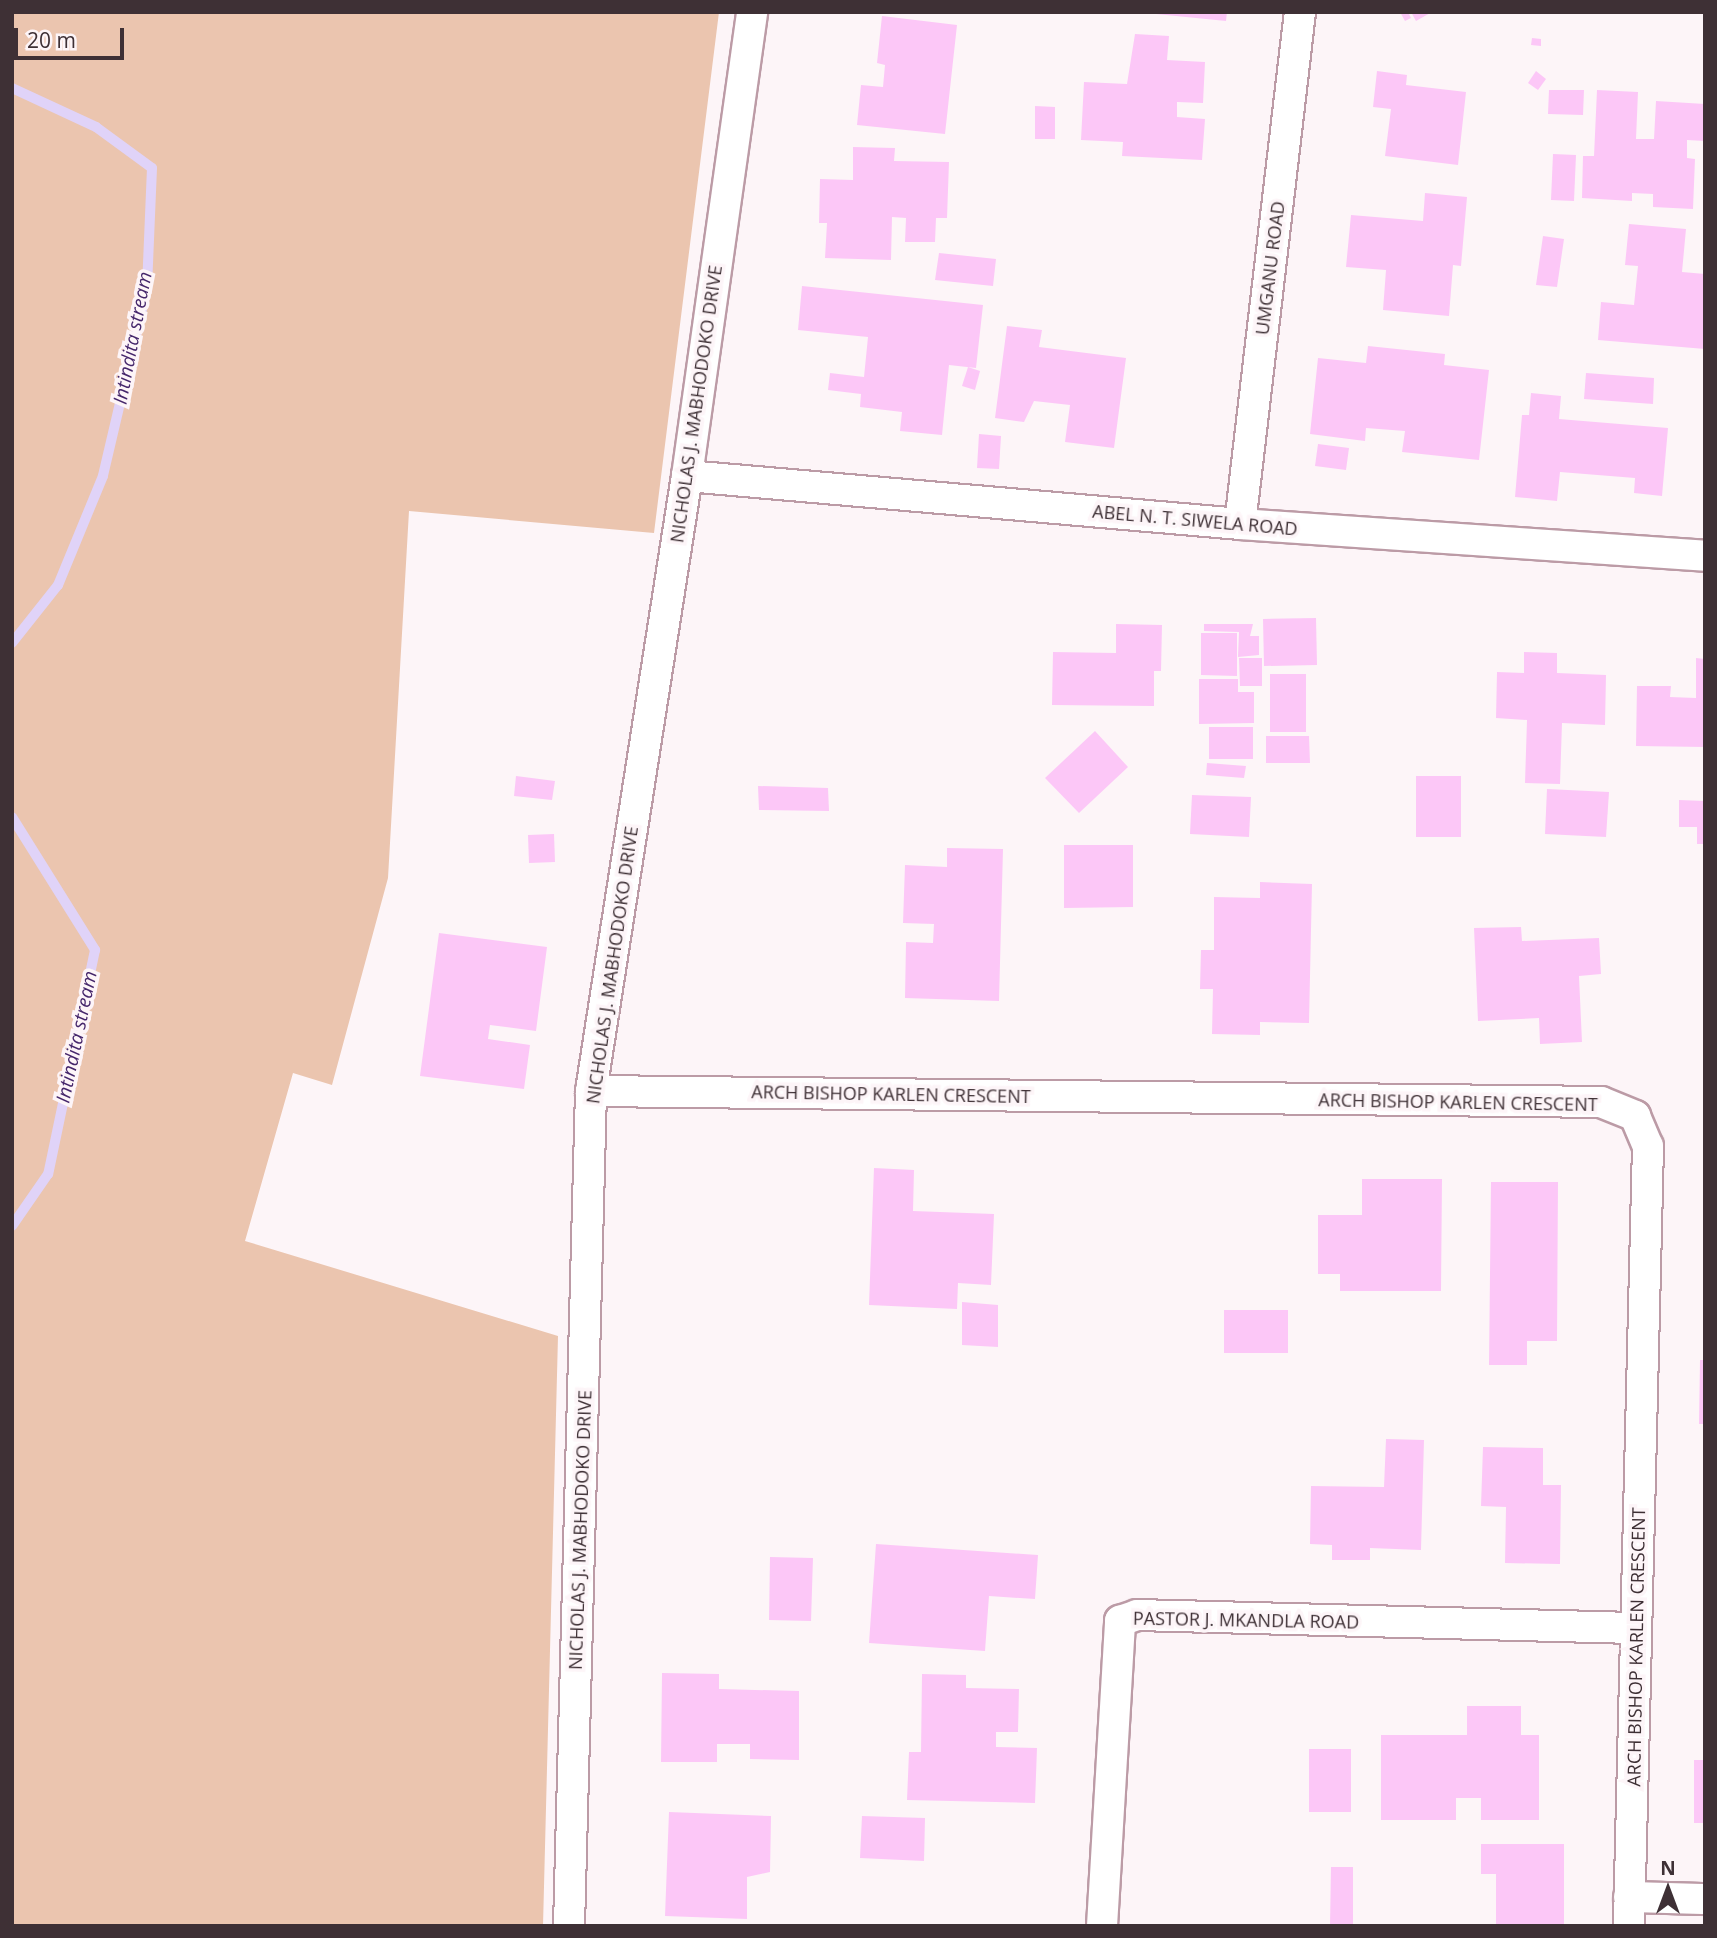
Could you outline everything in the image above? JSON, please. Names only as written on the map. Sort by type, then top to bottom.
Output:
[{"type":"street","name":"NICHOLAS J. MABHODOKO DRIVE","points":[[569,1926],[591,1091],[687,476],[752,12]]},
{"type":"street","name":"UMGANU ROAD","points":[[1240,524],[1300,12]]},
{"type":"street","name":"ABEL N. T. SIWELA ROAD","points":[[687,476],[1240,524],[1705,556]]},
{"type":"street","name":"ARCH BISHOP KARLEN CRESCENT","points":[[591,1091],[1601,1102],[1635,1116],[1648,1146],[1629,1911]]},
{"type":"street","name":"PASTOR J. MKANDLA ROAD","points":[[1102,1926],[1120,1621],[1137,1615],[1636,1628]]},
{"type":"street","points":[[1629,1911],[1705,1899]]},
{"type":"shaded area","points":[[12,12],[719,12],[654,533],[409,511],[388,878],[332,1085],[293,1073],[245,1241],[558,1336],[543,1926],[12,1926]]},
{"type":"building","points":[[1136,12],[1227,12],[1226,21]]},
{"type":"building","points":[[1400,12],[1408,12],[1411,18],[1405,21]]},
{"type":"building","points":[[1411,12],[1432,12],[1416,21]]},
{"type":"building","points":[[882,16],[957,25],[945,134],[857,125],[861,85],[883,87],[885,65],[877,63]]},
{"type":"building","points":[[1135,34],[1169,36],[1167,60],[1205,62],[1203,103],[1177,102],[1177,117],[1205,119],[1202,160],[1122,156],[1123,142],[1081,140],[1084,82],[1127,84]]},
{"type":"building","points":[[1532,38],[1541,39],[1541,46],[1531,45]]},
{"type":"building","points":[[1377,71],[1407,75],[1406,85],[1466,92],[1458,165],[1385,156],[1391,109],[1373,107]]},
{"type":"building","points":[[1536,71],[1546,79],[1538,90],[1528,83]]},
{"type":"building","points":[[1549,90],[1584,90],[1583,115],[1548,114]]},
{"type":"building","points":[[1597,90],[1638,92],[1636,139],[1654,139],[1656,101],[1705,104],[1705,141],[1687,140],[1687,158],[1695,159],[1693,209],[1653,207],[1653,194],[1632,193],[1632,201],[1582,198],[1583,156],[1594,156]]},
{"type":"building","points":[[1035,106],[1055,107],[1055,139],[1035,139]]},
{"type":"building","points":[[853,147],[895,148],[894,161],[949,162],[947,218],[936,218],[935,242],[905,242],[906,218],[892,217],[891,260],[825,258],[827,223],[819,223],[820,179],[853,180]]},
{"type":"building","points":[[1553,154],[1576,155],[1574,201],[1551,200]]},
{"type":"building","points":[[1425,193],[1467,197],[1461,266],[1453,265],[1449,316],[1383,310],[1386,270],[1346,267],[1351,215],[1423,221]]},
{"type":"building","points":[[1629,224],[1686,229],[1682,272],[1705,274],[1705,349],[1598,340],[1601,302],[1634,305],[1638,266],[1625,265]]},
{"type":"building","points":[[1543,236],[1564,239],[1557,287],[1536,285]]},
{"type":"building","points":[[939,253],[996,259],[993,286],[935,280]]},
{"type":"building","points":[[802,286],[983,305],[976,368],[949,365],[942,435],[900,431],[902,412],[860,407],[861,394],[828,390],[830,373],[864,377],[868,337],[798,330]]},
{"type":"building","points":[[1007,326],[1042,330],[1039,347],[1126,358],[1114,448],[1065,442],[1070,405],[1034,401],[1024,422],[995,418]]},
{"type":"building","points":[[1368,346],[1445,354],[1444,365],[1489,370],[1479,460],[1402,452],[1405,431],[1366,428],[1365,441],[1310,434],[1318,358],[1366,363]]},
{"type":"building","points":[[968,367],[980,371],[975,390],[962,386]]},
{"type":"building","points":[[1586,373],[1654,378],[1653,404],[1584,399]]},
{"type":"building","points":[[1531,393],[1561,396],[1559,419],[1668,428],[1662,496],[1634,493],[1635,478],[1560,472],[1557,501],[1515,497],[1522,415],[1529,415]]},
{"type":"building","points":[[979,434],[1001,436],[999,469],[977,468]]},
{"type":"building","points":[[1318,444],[1349,448],[1346,470],[1315,466]]},
{"type":"building","points":[[1316,618],[1317,665],[1264,666],[1263,619]]},
{"type":"building","points":[[1116,624],[1162,625],[1161,671],[1154,671],[1154,706],[1052,705],[1053,652],[1116,653]]},
{"type":"building","points":[[1204,624],[1253,624],[1250,636],[1259,636],[1259,655],[1238,657],[1239,632],[1204,631]]},
{"type":"building","points":[[1201,633],[1237,633],[1237,676],[1201,675]]},
{"type":"building","points":[[1524,652],[1557,653],[1557,673],[1606,675],[1605,725],[1562,723],[1560,784],[1525,783],[1527,720],[1496,718],[1497,672],[1524,673]]},
{"type":"building","points":[[1239,658],[1262,658],[1262,686],[1240,686]]},
{"type":"building","points":[[1696,658],[1705,659],[1705,747],[1636,746],[1637,686],[1671,686],[1670,697],[1696,698]]},
{"type":"building","points":[[1270,674],[1306,674],[1306,732],[1270,732]]},
{"type":"building","points":[[1199,679],[1238,679],[1238,692],[1254,692],[1254,723],[1199,724]]},
{"type":"building","points":[[1209,727],[1253,727],[1253,759],[1209,759]]},
{"type":"building","points":[[1095,731],[1128,767],[1079,813],[1045,778]]},
{"type":"building","points":[[1266,736],[1309,736],[1310,763],[1266,763]]},
{"type":"building","points":[[1207,763],[1246,766],[1244,778],[1206,775]]},
{"type":"building","points":[[516,776],[555,781],[552,800],[514,796]]},
{"type":"building","points":[[1416,776],[1461,776],[1461,837],[1416,837]]},
{"type":"building","points":[[758,786],[828,788],[829,811],[759,810]]},
{"type":"building","points":[[1547,789],[1609,792],[1606,837],[1545,834]]},
{"type":"building","points":[[1192,795],[1251,797],[1249,837],[1190,834]]},
{"type":"building","points":[[1679,800],[1705,801],[1705,844],[1697,844],[1697,827],[1679,827]]},
{"type":"building","points":[[554,834],[555,862],[529,863],[528,835]]},
{"type":"building","points":[[1064,845],[1133,845],[1133,907],[1064,908]]},
{"type":"building","points":[[947,848],[1003,849],[999,1001],[905,998],[906,942],[933,943],[934,924],[903,923],[905,865],[947,867]]},
{"type":"building","points":[[1260,882],[1312,884],[1309,1023],[1260,1022],[1260,1035],[1212,1034],[1213,989],[1200,989],[1201,950],[1214,950],[1214,897],[1260,898]]},
{"type":"building","points":[[1521,927],[1522,941],[1599,938],[1601,974],[1579,976],[1582,1042],[1540,1044],[1539,1018],[1478,1021],[1474,928]]},
{"type":"building","points":[[439,933],[547,947],[536,1031],[490,1025],[488,1039],[530,1045],[524,1089],[420,1076]]},
{"type":"building","points":[[874,1168],[914,1170],[913,1211],[994,1214],[991,1285],[958,1283],[957,1309],[869,1305]]},
{"type":"building","points":[[1362,1179],[1442,1179],[1441,1291],[1340,1291],[1340,1274],[1318,1274],[1318,1215],[1362,1215]]},
{"type":"building","points":[[1491,1182],[1558,1182],[1557,1341],[1527,1341],[1527,1365],[1489,1365]]},
{"type":"building","points":[[962,1302],[998,1305],[998,1347],[962,1345]]},
{"type":"building","points":[[1224,1310],[1288,1310],[1288,1353],[1224,1353]]},
{"type":"building","points":[[1700,1360],[1705,1360],[1705,1424],[1699,1424]]},
{"type":"building","points":[[1386,1439],[1424,1440],[1421,1550],[1370,1548],[1370,1560],[1332,1560],[1332,1545],[1310,1544],[1311,1486],[1384,1487]]},
{"type":"building","points":[[1483,1447],[1543,1448],[1543,1485],[1561,1485],[1560,1564],[1505,1563],[1506,1507],[1481,1506]]},
{"type":"building","points":[[876,1544],[1038,1555],[1035,1599],[989,1596],[985,1651],[869,1643]]},
{"type":"building","points":[[770,1557],[813,1558],[811,1621],[769,1620]]},
{"type":"building","points":[[662,1673],[719,1674],[719,1689],[799,1691],[799,1760],[750,1759],[750,1744],[717,1744],[717,1762],[661,1762]]},
{"type":"building","points":[[922,1674],[966,1675],[966,1688],[1019,1689],[1018,1732],[996,1732],[996,1747],[1037,1748],[1035,1803],[907,1800],[909,1752],[921,1752]]},
{"type":"building","points":[[1467,1706],[1521,1706],[1521,1735],[1539,1735],[1539,1820],[1481,1820],[1481,1798],[1456,1798],[1456,1820],[1381,1820],[1381,1735],[1467,1735]]},
{"type":"building","points":[[1309,1749],[1351,1749],[1351,1812],[1309,1812]]},
{"type":"building","points":[[1694,1760],[1705,1760],[1705,1823],[1694,1823]]},
{"type":"building","points":[[669,1812],[771,1816],[770,1872],[747,1877],[747,1919],[665,1916]]},
{"type":"building","points":[[862,1816],[925,1818],[924,1861],[860,1858]]},
{"type":"building","points":[[1481,1844],[1564,1844],[1564,1926],[1496,1926],[1496,1874],[1481,1874]]},
{"type":"building","points":[[1331,1867],[1353,1867],[1353,1926],[1330,1926]]},
{"type":"waterway","name":"Intindita stream","points":[[12,88],[96,127],[152,168],[147,288],[103,476],[58,585],[12,643]]},
{"type":"waterway","name":"Intindita stream","points":[[12,817],[95,950],[48,1174],[12,1226]]}]
